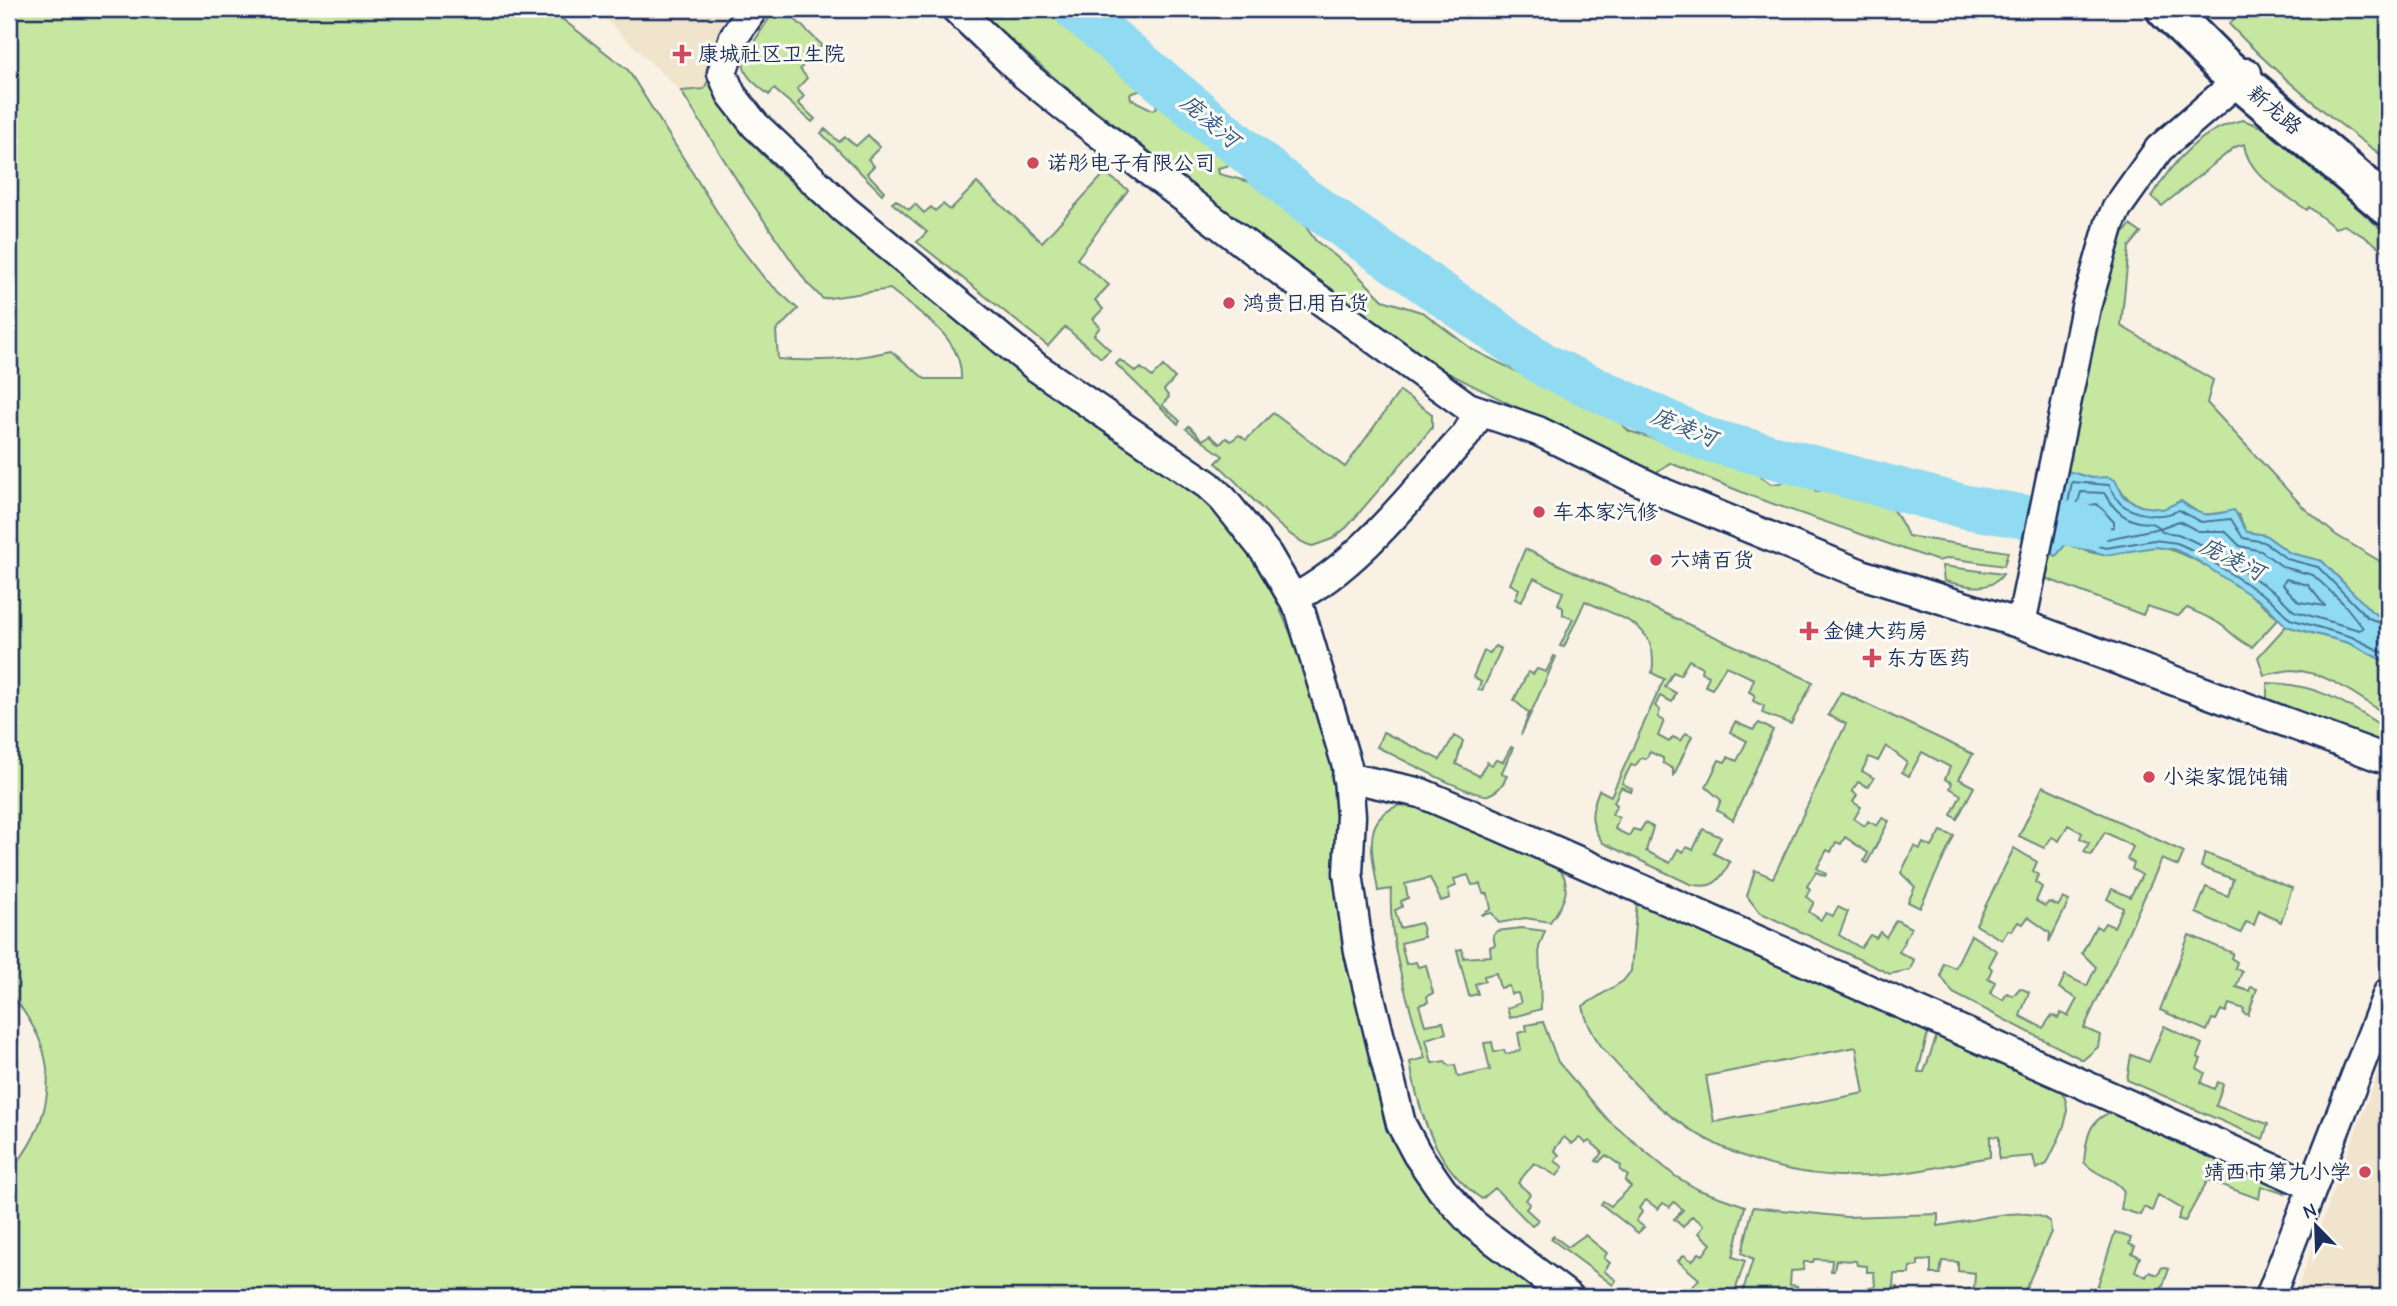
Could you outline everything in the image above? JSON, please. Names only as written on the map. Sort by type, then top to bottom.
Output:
[{"type":"main road","name":"新龙路","points":[[2165,9],[2388,206]]},
{"type":"main road","name":"新龙路","points":[[2179,9],[2243,76],[2388,192]]},
{"type":"street","points":[[753,9],[734,37],[722,73],[731,94],[755,125],[844,209],[1007,343],[1208,485],[1245,525],[1294,598],[1342,739],[1351,816],[1348,873],[1359,953],[1401,1124],[1441,1190],[1472,1224],[1569,1297]]},
{"type":"street","points":[[956,9],[1025,75],[1076,116],[1294,281],[1480,413],[1538,431],[1666,494],[1832,562],[2021,624],[2388,760]]},
{"type":"street","points":[[2021,624],[2101,246],[2117,208],[2159,149],[2243,76]]},
{"type":"street","points":[[1294,598],[1327,580],[1350,560],[1465,436],[1480,413]]},
{"type":"street","points":[[1347,777],[1421,793],[2313,1186]]},
{"type":"street","points":[[2270,1297],[2388,993]]},
{"type":"shaded area","name":"康城社区卫生院","points":[[602,9],[749,9],[733,31],[704,89],[681,91],[603,17]]},
{"type":"shaded area","name":"靖西市第九小学","points":[[2388,1046],[2388,1297],[2294,1297]]},
{"type":"green space","points":[[9,9],[549,9],[628,70],[736,242],[765,279],[798,309],[776,331],[778,359],[835,360],[891,351],[925,379],[961,379],[960,364],[947,338],[926,317],[890,289],[823,299],[807,283],[745,193],[681,91],[704,89],[710,77],[724,108],[754,145],[795,185],[893,266],[1206,498],[1249,552],[1277,602],[1296,646],[1333,768],[1359,1002],[1371,1061],[1414,1174],[1444,1213],[1550,1297],[9,1297],[9,1173],[33,1138],[41,1120],[48,1082],[41,1043],[31,1023],[9,992]]},
{"type":"green space","points":[[775,9],[784,9],[822,45],[800,69],[807,78],[797,89],[804,96],[798,103],[815,119],[812,122],[774,89],[769,95],[751,80],[743,65],[743,59]]},
{"type":"green space","points":[[976,9],[1057,9],[1076,32],[1100,41],[1111,55],[1138,74],[1145,89],[1130,94],[1131,99],[1153,110],[1157,108],[1153,94],[1156,90],[1163,90],[1204,126],[1216,142],[1239,157],[1239,163],[1218,168],[1219,174],[1265,186],[1285,198],[1316,241],[1351,268],[1383,300],[1424,313],[1473,350],[1554,390],[1601,405],[1629,431],[1690,450],[1708,461],[1748,467],[1771,484],[1781,483],[1796,474],[1806,474],[1813,478],[1815,491],[1841,485],[1873,493],[1890,507],[1908,536],[2008,552],[2004,566],[1949,558],[1938,561],[1759,499],[1670,463],[1652,475],[1446,372],[1287,258],[1058,81]]},
{"type":"green space","points":[[2244,9],[2388,9],[2388,160],[2305,96],[2229,24]]},
{"type":"green space","points":[[2243,120],[2267,129],[2388,235],[2388,256],[2361,235],[2344,225],[2335,228],[2309,207],[2307,210],[2278,190],[2252,165],[2244,144],[2235,147],[2162,206],[2152,197],[2169,171],[2190,148],[2215,130]]},
{"type":"green space","points":[[825,129],[839,142],[845,137],[856,146],[868,135],[880,147],[868,159],[874,166],[867,173],[884,191],[882,194],[821,133]]},
{"type":"green space","points":[[1105,173],[1128,190],[1077,259],[1109,285],[1095,300],[1103,309],[1093,319],[1100,327],[1094,335],[1110,350],[1101,358],[1065,327],[1048,346],[917,242],[927,232],[892,203],[896,200],[909,210],[915,204],[924,213],[931,207],[935,211],[943,204],[950,210],[977,183],[1042,242]]},
{"type":"green space","points":[[2130,225],[2141,233],[2129,247],[2121,326],[2213,380],[2207,403],[2304,508],[2336,535],[2388,566],[2388,621],[2372,612],[2322,561],[2290,553],[2265,535],[2246,532],[2239,515],[2227,512],[2202,515],[2181,501],[2166,509],[2146,508],[2133,502],[2120,488],[2067,471],[2096,310],[2116,245]]},
{"type":"green space","points":[[1120,360],[1136,372],[1141,368],[1152,377],[1163,366],[1175,378],[1164,390],[1169,397],[1162,405],[1180,421],[1178,424],[1116,364]]},
{"type":"green space","points":[[1400,391],[1432,414],[1432,428],[1347,527],[1332,539],[1313,546],[1289,534],[1276,523],[1216,463],[1223,456],[1186,429],[1189,426],[1203,440],[1210,435],[1220,444],[1226,438],[1231,441],[1239,435],[1246,440],[1273,413],[1345,467]]},
{"type":"green space","points":[[2066,544],[2091,553],[2107,555],[2149,547],[2168,549],[2220,574],[2255,598],[2278,619],[2252,647],[2215,621],[2187,608],[2178,616],[2147,606],[2143,615],[2045,578],[2049,552]]},
{"type":"green space","points":[[1525,549],[1813,682],[1791,724],[1762,713],[1764,706],[1753,701],[1755,695],[1749,692],[1754,679],[1726,666],[1712,689],[1705,686],[1709,676],[1701,672],[1702,667],[1689,660],[1680,675],[1673,672],[1665,687],[1676,693],[1672,702],[1660,696],[1655,706],[1660,710],[1658,717],[1664,721],[1658,736],[1669,742],[1673,737],[1681,741],[1686,733],[1692,736],[1673,777],[1673,769],[1663,763],[1663,758],[1650,752],[1646,759],[1641,758],[1635,766],[1631,765],[1622,783],[1632,789],[1631,792],[1621,787],[1614,802],[1617,805],[1612,814],[1619,818],[1615,829],[1629,836],[1633,829],[1640,831],[1645,823],[1653,827],[1646,851],[1670,863],[1678,849],[1683,852],[1687,847],[1693,850],[1703,829],[1721,837],[1713,853],[1730,862],[1719,879],[1710,885],[1690,884],[1603,843],[1598,836],[1592,818],[1599,790],[1611,796],[1664,679],[1652,673],[1653,656],[1644,633],[1624,619],[1585,601],[1564,647],[1560,646],[1573,619],[1563,615],[1563,608],[1558,604],[1563,592],[1534,578],[1521,602],[1515,599],[1519,589],[1510,584]]},
{"type":"green space","points":[[1942,566],[2003,574],[1991,584],[1968,586],[1944,581]]},
{"type":"green space","points":[[2286,626],[2349,643],[2388,663],[2388,716],[2343,687],[2318,676],[2292,670],[2264,675],[2258,657]]},
{"type":"green space","points":[[1495,646],[1501,649],[1482,691],[1478,689],[1481,682],[1473,677],[1484,651],[1490,653]]},
{"type":"green space","points":[[1554,656],[1556,657],[1521,735],[1529,713],[1514,700],[1528,672],[1533,674],[1537,669],[1546,672]]},
{"type":"green space","points":[[2267,683],[2317,691],[2345,704],[2388,730],[2388,746],[2267,700]]},
{"type":"green space","points":[[1841,692],[1973,754],[1959,779],[1974,787],[1957,819],[1951,815],[1961,795],[1950,788],[1952,783],[1945,779],[1950,767],[1922,752],[1909,776],[1902,772],[1907,762],[1886,746],[1878,761],[1869,757],[1862,771],[1874,778],[1868,787],[1858,782],[1852,791],[1857,795],[1853,802],[1861,807],[1854,819],[1865,826],[1868,821],[1877,826],[1882,818],[1889,821],[1867,863],[1864,861],[1868,853],[1845,837],[1841,844],[1836,842],[1831,852],[1827,850],[1817,868],[1826,874],[1825,876],[1816,872],[1807,886],[1810,889],[1806,897],[1814,902],[1809,912],[1821,920],[1826,913],[1833,916],[1838,907],[1848,912],[1839,935],[1861,948],[1870,935],[1876,938],[1880,932],[1886,937],[1896,920],[1911,928],[1899,952],[1914,960],[1910,970],[1890,974],[1759,912],[1747,896],[1755,870],[1773,878],[1846,724],[1828,715]]},
{"type":"green space","points":[[1735,722],[1753,730],[1759,723],[1773,730],[1733,820],[1717,810],[1721,800],[1706,787],[1719,760],[1725,762],[1728,757],[1737,761],[1747,741],[1730,732]]},
{"type":"green space","points":[[1383,732],[1440,760],[1454,736],[1463,741],[1456,764],[1479,776],[1487,762],[1492,765],[1496,760],[1503,762],[1511,747],[1513,748],[1501,774],[1507,776],[1500,788],[1488,795],[1467,790],[1377,747]]},
{"type":"green space","points":[[2043,786],[2184,852],[2178,866],[2162,859],[2084,1028],[2100,1035],[2098,1047],[2083,1060],[1953,993],[1941,976],[1943,963],[1955,968],[1971,935],[1997,951],[1989,966],[1992,969],[1988,978],[1995,982],[1990,993],[2003,1000],[2007,993],[2013,996],[2020,988],[2029,992],[2020,1016],[2043,1028],[2052,1015],[2058,1018],[2061,1013],[2068,1016],[2077,999],[2059,988],[2065,975],[2087,986],[2096,967],[2082,953],[2096,926],[2101,929],[2105,923],[2114,927],[2123,908],[2107,899],[2112,889],[2130,897],[2142,875],[2132,869],[2134,863],[2127,859],[2133,847],[2105,832],[2091,855],[2084,852],[2089,843],[2080,838],[2082,833],[2068,825],[2059,841],[2052,837],[2044,848],[2019,836]]},
{"type":"green space","points":[[1412,802],[1556,864],[1562,871],[1566,886],[1560,908],[1550,922],[1525,918],[1499,923],[1492,913],[1481,915],[1491,909],[1488,894],[1483,893],[1480,884],[1472,885],[1468,875],[1454,879],[1456,886],[1448,889],[1450,898],[1441,901],[1430,878],[1405,884],[1408,898],[1401,901],[1402,907],[1395,910],[1400,928],[1421,923],[1424,937],[1401,943],[1406,964],[1416,962],[1418,967],[1426,965],[1433,993],[1427,996],[1428,1002],[1419,1005],[1425,1025],[1443,1022],[1446,1033],[1426,1039],[1432,1063],[1445,1061],[1449,1066],[1455,1065],[1458,1077],[1490,1070],[1484,1043],[1492,1042],[1494,1052],[1504,1050],[1506,1054],[1521,1050],[1518,1033],[1527,1031],[1526,1025],[1543,1022],[1558,1062],[1609,1121],[1675,1176],[1699,1190],[1745,1206],[1733,1257],[1745,1261],[1733,1297],[1684,1297],[1699,1279],[1678,1261],[1684,1255],[1692,1261],[1699,1253],[1703,1255],[1711,1244],[1699,1233],[1704,1225],[1692,1216],[1683,1227],[1674,1219],[1683,1210],[1674,1202],[1670,1207],[1663,1203],[1658,1209],[1646,1200],[1639,1208],[1642,1212],[1636,1221],[1644,1227],[1638,1233],[1601,1204],[1603,1201],[1611,1206],[1631,1187],[1625,1181],[1628,1176],[1620,1170],[1621,1166],[1606,1155],[1599,1162],[1596,1161],[1602,1152],[1590,1141],[1586,1143],[1579,1138],[1572,1144],[1564,1137],[1554,1150],[1559,1155],[1555,1161],[1563,1167],[1557,1176],[1534,1163],[1518,1183],[1530,1194],[1526,1200],[1530,1204],[1526,1209],[1538,1220],[1532,1226],[1495,1188],[1482,1199],[1466,1186],[1441,1156],[1425,1120],[1410,1062],[1425,1058],[1396,953],[1391,889],[1378,891],[1373,861],[1372,835],[1376,824],[1383,814]]},
{"type":"green space","points":[[1941,831],[1954,836],[1920,908],[1908,902],[1915,887],[1901,873],[1914,846],[1920,849],[1923,843],[1932,847]]},
{"type":"green space","points":[[2014,848],[2037,862],[2033,871],[2038,875],[2035,882],[2042,887],[2036,901],[2045,906],[2049,902],[2058,906],[2063,898],[2069,901],[2049,942],[2050,933],[2028,917],[2023,924],[2018,922],[2012,931],[2008,930],[2002,940],[1976,925]]},
{"type":"green space","points":[[2205,853],[2292,888],[2281,922],[2259,910],[2254,925],[2246,922],[2241,933],[2196,913],[2206,887],[2228,896],[2233,879],[2201,867]]},
{"type":"green space","points":[[1637,901],[1928,1032],[1918,1072],[1924,1072],[1937,1035],[2056,1086],[2067,1104],[2065,1124],[2047,1164],[2036,1169],[2033,1156],[1999,1159],[1999,1137],[1990,1136],[1990,1157],[1885,1175],[1815,1174],[1749,1158],[1718,1145],[1661,1108],[1618,1066],[1596,1039],[1583,1006],[1623,981],[1631,971]],"holes":[[[1856,1047],[1864,1093],[1714,1122],[1706,1076]]]},
{"type":"green space","points":[[1522,928],[1545,931],[1539,947],[1541,1009],[1510,1018],[1507,1008],[1521,1003],[1518,993],[1511,994],[1509,986],[1500,988],[1496,973],[1484,976],[1485,981],[1475,984],[1478,994],[1469,996],[1457,950],[1462,949],[1464,958],[1491,956],[1490,947],[1495,945],[1493,935],[1497,931]]},
{"type":"green space","points":[[2189,935],[2233,953],[2231,958],[2237,962],[2235,968],[2242,972],[2236,987],[2249,991],[2251,987],[2257,989],[2248,1015],[2243,1013],[2244,1009],[2229,1004],[2226,1012],[2221,1010],[2216,1020],[2212,1019],[2207,1031],[2160,1010]]},
{"type":"green space","points":[[2164,1026],[2202,1044],[2197,1057],[2201,1059],[2197,1068],[2205,1073],[2201,1083],[2214,1089],[2218,1082],[2223,1084],[2216,1106],[2268,1124],[2263,1139],[2127,1080],[2131,1055],[2149,1062]]},
{"type":"green space","points":[[2114,1112],[2282,1186],[2285,1194],[2261,1186],[2259,1199],[2208,1180],[2185,1221],[2178,1219],[2182,1209],[2158,1195],[2152,1211],[2144,1207],[2140,1215],[2121,1209],[2124,1191],[2084,1162],[2090,1130],[2099,1119]]},
{"type":"green space","points":[[1753,1207],[1846,1217],[1938,1214],[1938,1226],[1996,1215],[2027,1214],[2040,1216],[2050,1222],[2051,1232],[2022,1297],[1969,1297],[1969,1289],[1974,1288],[1975,1273],[1958,1271],[1958,1262],[1942,1261],[1940,1274],[1931,1274],[1931,1260],[1918,1261],[1918,1266],[1910,1267],[1909,1274],[1894,1274],[1893,1286],[1898,1287],[1900,1297],[1869,1297],[1870,1288],[1875,1287],[1874,1272],[1867,1272],[1867,1266],[1857,1265],[1856,1261],[1836,1260],[1834,1271],[1831,1271],[1832,1260],[1814,1259],[1813,1262],[1804,1262],[1803,1270],[1791,1271],[1790,1285],[1797,1286],[1798,1293],[1807,1297],[1741,1297],[1753,1259],[1742,1253]]},
{"type":"green space","points":[[2115,1232],[2131,1238],[2129,1244],[2135,1247],[2132,1253],[2140,1257],[2135,1271],[2146,1277],[2149,1272],[2158,1275],[2162,1267],[2169,1269],[2159,1297],[2142,1297],[2128,1289],[2125,1295],[2094,1297]]},
{"type":"green space","points":[[1585,1235],[1607,1253],[1604,1258],[1610,1263],[1604,1271],[1616,1280],[1613,1285],[1551,1239],[1553,1236],[1568,1247]]},
{"type":"water","points":[[2067,471],[2092,478],[2108,477],[2115,480],[2124,497],[2140,506],[2163,509],[2181,501],[2195,511],[2206,514],[2234,510],[2247,532],[2265,535],[2290,553],[2322,561],[2372,612],[2388,621],[2388,663],[2349,643],[2286,626],[2267,606],[2195,559],[2174,549],[2155,547],[2106,555],[2066,544],[2056,556],[2049,552]]},
{"type":"waterway","name":"庞凌河","points":[[1075,9],[1301,197],[1546,366],[1705,439],[1966,507],[2088,527]]},
{"type":"place","name":"康城社区卫生院","points":[[682,54]]},
{"type":"place","name":"诺彤电子有限公司","points":[[1033,163]]},
{"type":"place","name":"鸿贵日用百货","points":[[1229,303]]},
{"type":"place","name":"车本家汽修","points":[[1539,512]]},
{"type":"place","name":"六靖百货","points":[[1656,560]]},
{"type":"place","name":"金健大药房","points":[[1809,631]]},
{"type":"place","name":"东方医药","points":[[1872,658]]},
{"type":"place","name":"小柒家馄饨铺","points":[[2149,777]]},
{"type":"place","name":"靖西市第九小学","points":[[2365,1172]]}]
